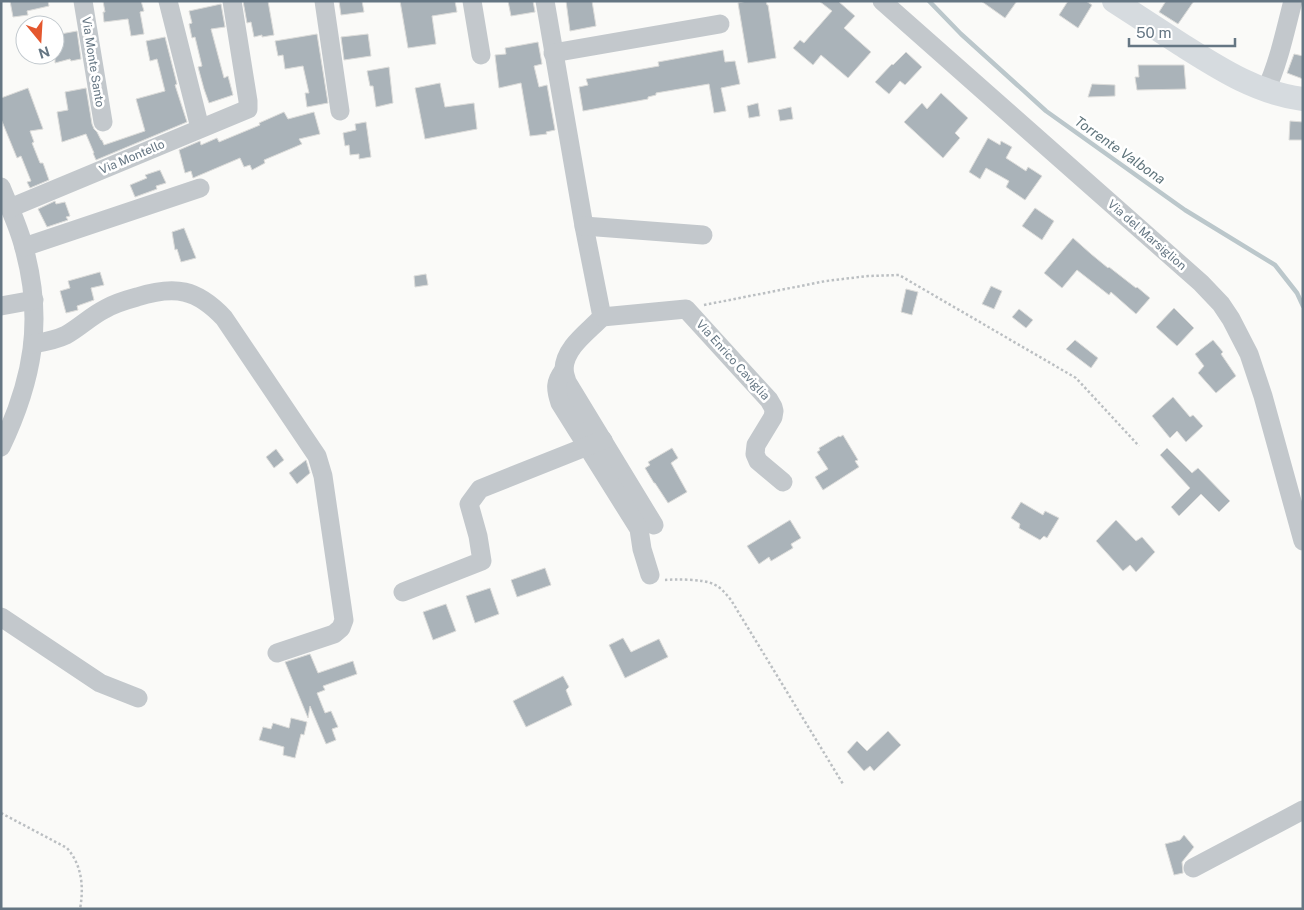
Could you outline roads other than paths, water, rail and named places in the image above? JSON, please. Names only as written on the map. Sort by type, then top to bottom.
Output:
[{"type":"main road","points":[[1114,1],[1230,74],[1266,90],[1290,98],[1303,99]]},
{"type":"street","name":"Via Monte Santo","points":[[83,1],[103,122]]},
{"type":"street","points":[[168,1],[200,128]]},
{"type":"street","name":"Via Montello","points":[[10,208],[248,109],[232,1]]},
{"type":"street","points":[[324,1],[340,111]]},
{"type":"street","points":[[472,1],[481,55]]},
{"type":"street","points":[[544,1],[602,317],[570,349],[564,370],[567,382],[595,443],[639,529],[642,549],[656,578]]},
{"type":"street","name":"Via del Marsiglion","points":[[882,1],[1201,282],[1221,304],[1232,319],[1249,354],[1263,396],[1303,541]]},
{"type":"street","points":[[1266,90],[1280,53],[1293,1]]},
{"type":"street","points":[[554,53],[720,24]]},
{"type":"street","points":[[1,187],[24,247],[34,300],[35,322],[33,344],[24,390],[14,421],[1,447]]},
{"type":"street","points":[[24,247],[200,188]]},
{"type":"street","points":[[584,226],[703,235]]},
{"type":"street","points":[[33,344],[54,340],[65,335],[106,308],[120,302],[160,291],[188,292],[210,304],[224,318],[317,456],[324,476],[344,620],[341,628],[334,634],[277,653]]},
{"type":"street","points":[[1,306],[34,300]]},
{"type":"street","name":"Via Enrico Caviglia","points":[[602,317],[686,309],[769,400],[773,407],[772,417],[756,445],[755,454],[758,461],[783,482]]},
{"type":"street","points":[[595,443],[654,525]]},
{"type":"street","points":[[403,592],[482,561],[478,536],[469,504],[480,489],[595,443]]},
{"type":"street","points":[[1,617],[100,683],[138,698]]},
{"type":"street","points":[[1193,868],[1303,810]]},
{"type":"waterway","name":"Torrente Valbona","points":[[929,1],[961,34],[1046,111],[1185,210],[1275,265],[1297,293],[1303,306]]}]
